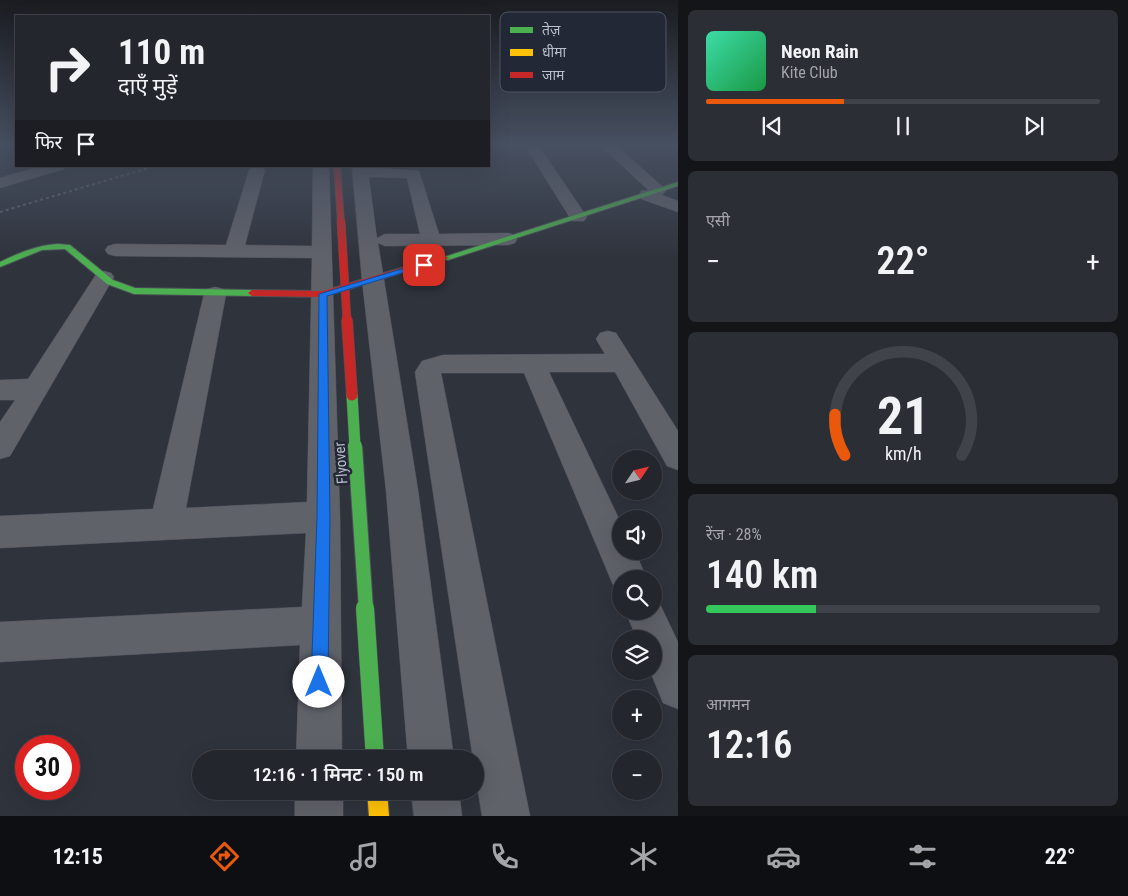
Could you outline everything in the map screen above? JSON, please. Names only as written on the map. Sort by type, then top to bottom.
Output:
[{"type":"street","points":[[234,251],[253,183]]},
{"type":"street","points":[[319,750],[320,625],[324,517],[322,183]]},
{"type":"street","name":"Flyover","points":[[353,183],[375,750]]},
{"type":"street","points":[[355,183],[372,280],[402,490],[430,750]]},
{"type":"street","points":[[416,183],[431,240]]},
{"type":"street","points":[[556,183],[578,216]]},
{"type":"street","points":[[643,183],[653,193],[678,207]]},
{"type":"street","points":[[0,265],[44,246],[60,245],[67,247],[104,277],[134,291],[215,294],[323,294],[508,239],[678,184]]},
{"type":"street","points":[[385,240],[508,239]]},
{"type":"street","points":[[115,250],[322,252]]},
{"type":"street","points":[[0,447],[104,277]]},
{"type":"street","points":[[166,524],[215,294]]},
{"type":"street","points":[[506,816],[428,372],[432,367],[443,364],[533,365],[615,351],[678,457]]},
{"type":"street","points":[[533,365],[625,570]]},
{"type":"street","points":[[0,390],[36,389]]},
{"type":"street","points":[[0,532],[324,517]]},
{"type":"street","points":[[648,620],[678,688]]},
{"type":"street","points":[[0,642],[320,625]]},
{"type":"street","points":[[318,816],[319,800]]},
{"type":"street","points":[[378,800],[379,816]]},
{"type":"street","points":[[436,800],[438,816]]},
{"type":"railway","points":[[0,212],[97,183]]},
{"type":"traffic: fast","points":[[445,258],[678,184]]},
{"type":"traffic: fast","points":[[0,265],[41,248],[58,246],[67,247],[110,282],[134,291],[252,293]]},
{"type":"traffic: fast","points":[[352,395],[374,750]]},
{"type":"traffic: slow","points":[[378,800],[379,816]]},
{"type":"traffic: jam","points":[[338,183],[352,395]]},
{"type":"traffic: jam","points":[[252,293],[323,294],[445,258]]},
{"type":"route","points":[[319,682],[324,517],[323,294],[424,265]]}]
